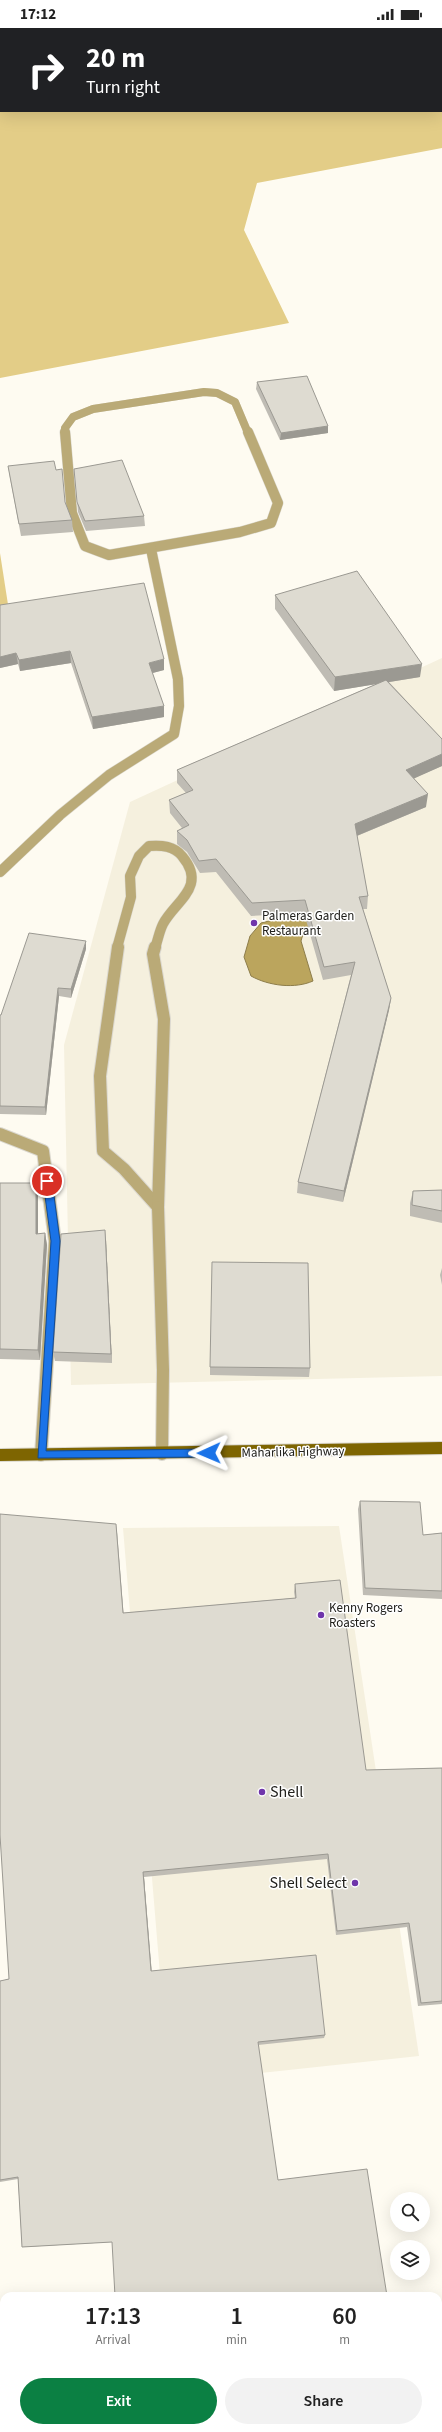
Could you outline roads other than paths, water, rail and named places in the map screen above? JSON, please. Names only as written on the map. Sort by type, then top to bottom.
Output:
[{"type":"main road","name":"Maharlika Highway","points":[[0,1455],[162,1454],[442,1448]]},
{"type":"street","points":[[197,393],[217,394],[226,397],[235,402],[278,503],[271,522],[240,532],[151,550],[109,555],[85,546],[72,512],[65,428],[68,421],[76,414],[93,409],[197,393]]},
{"type":"street","points":[[0,872],[60,815],[109,776],[174,734],[179,706],[178,680],[151,550]]},
{"type":"street","points":[[158,1207],[124,1169],[103,1151],[100,1076],[119,938],[131,897],[130,876],[139,856],[149,846],[162,845],[178,851],[188,863],[192,879],[188,893],[163,924],[152,954],[164,1019],[158,1207],[163,1370],[162,1454]]},
{"type":"street","points":[[0,1134],[43,1152],[56,1241],[41,1455]]},
{"type":"place","name":"Palmeras Garden Restaurant","points":[[254,923]]},
{"type":"place","name":"Kenny Rogers Roasters","points":[[321,1615]]},
{"type":"place","name":"Shell","points":[[262,1792]]},
{"type":"place","name":"Shell Select","points":[[355,1883]]}]
